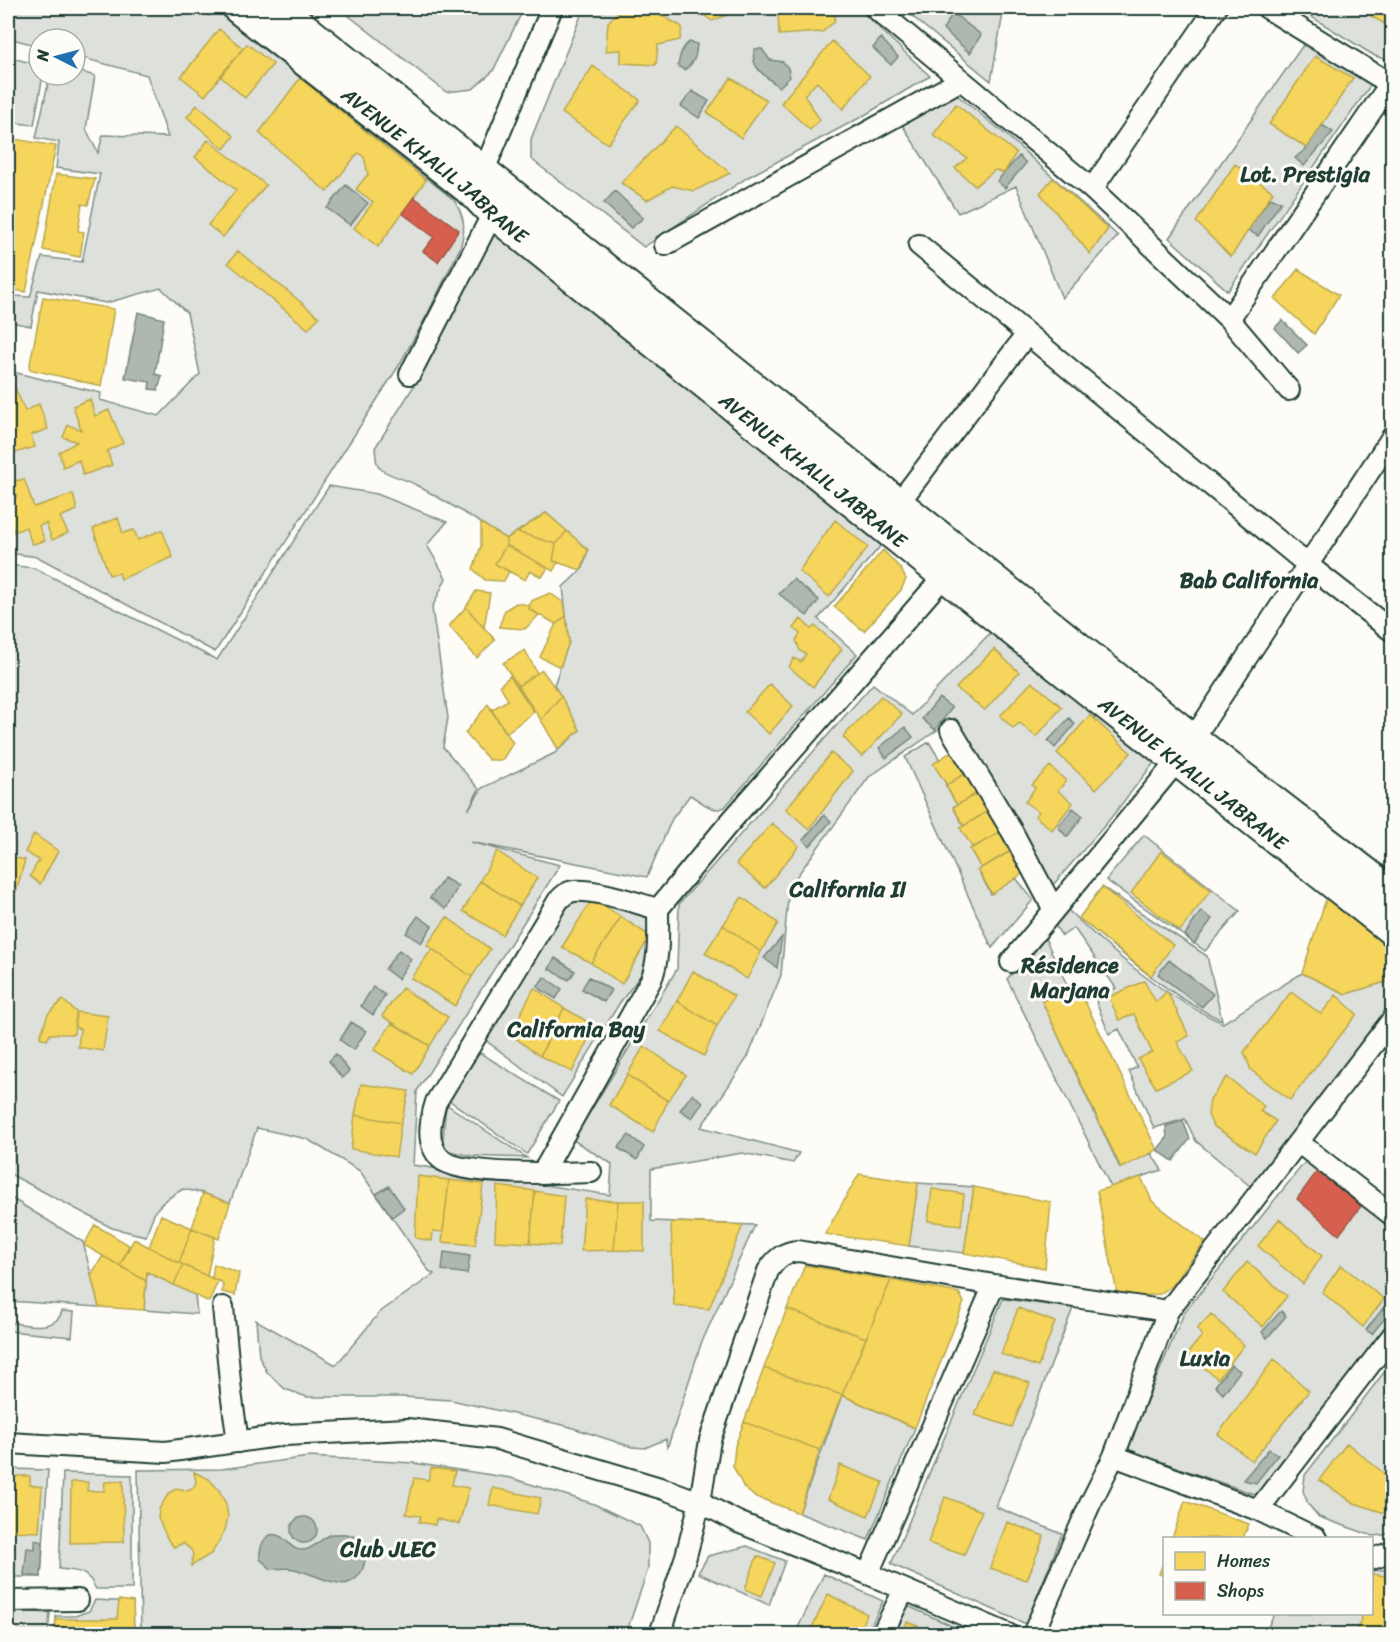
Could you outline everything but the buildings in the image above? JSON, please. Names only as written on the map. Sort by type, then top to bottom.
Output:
[{"type":"main road","name":"AVENUE KHALIL JABRANE","points":[[238,8],[898,504],[1185,749],[1392,930]]},
{"type":"main road","name":"AVENUE KHALIL JABRANE","points":[[279,8],[483,193],[1041,653],[1185,749],[1392,893]]},
{"type":"street","points":[[410,374],[483,193],[552,8]]},
{"type":"street","points":[[875,8],[1092,189],[1229,319],[1289,390]]},
{"type":"street","points":[[1092,189],[1216,8]]},
{"type":"street","points":[[1229,319],[1392,83],[1267,8]]},
{"type":"street","points":[[665,245],[961,80]]},
{"type":"street","points":[[920,245],[1308,565],[1392,630]]},
{"type":"street","points":[[898,504],[1027,334]]},
{"type":"street","points":[[1011,962],[1185,749],[1392,437]]},
{"type":"street","points":[[542,1174],[651,980],[656,968],[658,949],[658,909],[724,828],[946,574]]},
{"type":"street","points":[[951,730],[1014,832],[1054,910]]},
{"type":"street","points":[[591,1172],[509,1173],[449,1165],[440,1158],[434,1147],[430,1123],[436,1102],[558,901],[565,894],[572,891],[585,891],[658,909]]},
{"type":"street","points":[[1033,1635],[1090,1504],[1114,1456],[1168,1311],[1392,1020]]},
{"type":"street","points":[[1298,1142],[1392,1215]]},
{"type":"street","points":[[660,1635],[686,1556],[700,1502],[710,1440],[725,1392],[768,1271],[781,1255],[798,1251],[994,1285],[1168,1311]]},
{"type":"street","points":[[868,1574],[994,1285]]},
{"type":"street","points":[[223,1307],[238,1442]]},
{"type":"street","points":[[1258,1510],[1392,1336]]},
{"type":"street","points":[[8,1443],[166,1452],[285,1435],[407,1429],[497,1439],[700,1502],[738,1522],[868,1574],[1008,1635]]},
{"type":"street","points":[[1114,1456],[1258,1510],[1312,1537]]},
{"type":"street","points":[[1373,1558],[1392,1552]]},
{"type":"street","points":[[882,1635],[904,1590]]},
{"type":"street","points":[[8,1601],[78,1600]]},
{"type":"shaded area","points":[[8,8],[197,8],[209,16],[215,9],[454,200],[460,212],[464,229],[460,248],[398,367],[215,652],[38,557],[8,553],[8,371],[101,393],[100,400],[159,416],[200,374],[187,313],[161,288],[106,303],[38,290],[31,326],[10,322],[14,296],[30,297],[42,257],[82,262],[100,174],[56,168],[59,142],[36,138],[47,87],[87,87],[87,74],[95,76],[86,129],[98,153],[103,135],[168,137],[147,75],[87,59],[87,27],[27,27],[27,43],[8,38]]},
{"type":"shaded area","points":[[339,8],[524,8],[493,71],[473,89],[446,92]]},
{"type":"shaded area","points":[[584,8],[858,8],[930,76],[863,116],[748,177],[644,247],[531,159],[531,139]]},
{"type":"shaded area","points":[[902,8],[1004,8],[991,81]]},
{"type":"shaded area","points":[[1297,8],[1392,8],[1392,54],[1388,60],[1375,56]]},
{"type":"shaded area","points":[[953,13],[981,35],[970,53],[943,29]]},
{"type":"shaded area","points":[[881,38],[898,57],[891,65],[873,48]]},
{"type":"shaded area","points":[[689,42],[697,44],[696,52],[693,62],[684,70],[678,66],[680,56]]},
{"type":"shaded area","points":[[1303,45],[1372,83],[1228,291],[1169,238]]},
{"type":"shaded area","points":[[755,49],[762,49],[770,60],[783,62],[788,68],[790,77],[779,87],[756,66]]},
{"type":"shaded area","points":[[8,57],[27,62],[27,87],[41,87],[34,125],[8,122]]},
{"type":"shaded area","points":[[692,91],[709,101],[699,118],[681,106]]},
{"type":"shaded area","points":[[957,95],[1004,133],[1118,236],[1062,298],[1016,186],[958,213],[901,123]]},
{"type":"shaded area","points":[[1322,125],[1333,132],[1304,166],[1295,158],[1307,148]]},
{"type":"shaded area","points":[[1019,156],[1026,163],[1005,188],[997,181]]},
{"type":"shaded area","points":[[346,185],[368,203],[350,225],[327,208]]},
{"type":"shaded area","points":[[615,191],[643,218],[631,228],[604,203]]},
{"type":"shaded area","points":[[1270,198],[1281,202],[1258,236],[1248,230]]},
{"type":"shaded area","points":[[494,229],[883,543],[818,619],[857,654],[725,807],[712,808],[690,795],[672,819],[647,877],[470,842],[560,865],[417,1091],[413,1165],[610,1195],[612,1164],[573,1140],[677,969],[679,904],[873,684],[912,715],[991,632],[1157,759],[1106,824],[1052,886],[1011,810],[955,718],[869,777],[789,887],[781,975],[748,1057],[701,1127],[799,1153],[793,1163],[742,1153],[651,1169],[651,1221],[755,1225],[701,1344],[667,1449],[666,1439],[645,1448],[632,1447],[567,1426],[451,1400],[402,1397],[307,1397],[285,1389],[267,1372],[259,1356],[256,1320],[336,1365],[380,1312],[434,1274],[429,1271],[360,1171],[307,1139],[257,1128],[230,1203],[203,1193],[183,1189],[162,1203],[154,1213],[146,1236],[112,1228],[8,1173],[8,565],[34,568],[217,660],[329,486],[377,494],[447,522],[427,545],[446,578],[432,608],[448,718],[443,747],[479,789],[468,810],[482,788],[555,753],[580,730],[554,685],[569,642],[563,587],[583,568],[588,550],[546,513],[506,539],[416,485],[386,472],[378,466],[376,460],[375,448],[422,373]]},
{"type":"shaded area","points":[[138,312],[164,319],[155,374],[162,376],[158,390],[149,389],[150,382],[125,378]]},
{"type":"shaded area","points":[[1282,320],[1307,345],[1298,353],[1275,328]]},
{"type":"shaded area","points":[[793,579],[819,600],[807,616],[779,594]]},
{"type":"shaded area","points":[[939,698],[952,708],[935,730],[922,719]]},
{"type":"shaded area","points":[[1069,718],[1075,724],[1055,748],[1048,741]]},
{"type":"shaded area","points":[[905,727],[913,737],[886,758],[879,748]]},
{"type":"shaded area","points":[[929,742],[940,760],[946,786],[957,805],[953,807],[964,826],[961,828],[973,848],[970,849],[981,868],[978,870],[991,894],[1016,878],[1033,900],[992,948],[905,757]]},
{"type":"shaded area","points":[[1073,808],[1083,816],[1067,837],[1058,827]]},
{"type":"shaded area","points":[[824,815],[831,821],[810,846],[803,840]]},
{"type":"shaded area","points":[[1144,835],[1240,911],[1205,951],[1106,880]]},
{"type":"shaded area","points":[[444,878],[458,886],[446,909],[430,898]]},
{"type":"shaded area","points":[[1102,887],[1207,956],[1222,1020],[1165,987],[1079,918]]},
{"type":"shaded area","points":[[571,897],[651,911],[654,937],[646,968],[619,1004],[562,1097],[485,1040]]},
{"type":"shaded area","points":[[1068,910],[1103,943],[1160,987],[1180,1001],[1223,1023],[1302,973],[1346,994],[1392,980],[1392,1002],[1251,1187],[1196,1141],[1185,1119],[1154,1128],[1129,1071],[1137,1067],[1119,1029],[1109,1034],[1096,1001],[1116,988],[1074,928],[1062,936],[1054,924]]},
{"type":"shaded area","points":[[1201,911],[1212,919],[1194,944],[1185,935]]},
{"type":"shaded area","points":[[418,916],[432,926],[421,943],[406,933]]},
{"type":"shaded area","points":[[782,937],[777,968],[764,958]]},
{"type":"shaded area","points":[[1045,938],[1068,987],[1042,1001],[1120,1168],[1151,1153],[1162,1170],[1111,1187],[1007,979]]},
{"type":"shaded area","points":[[399,950],[411,959],[398,979],[385,969]]},
{"type":"shaded area","points":[[555,958],[575,971],[569,980],[549,969]]},
{"type":"shaded area","points":[[1169,960],[1213,994],[1202,1007],[1158,974]]},
{"type":"shaded area","points":[[544,977],[562,989],[556,999],[537,987]]},
{"type":"shaded area","points":[[589,977],[611,990],[604,1002],[582,989]]},
{"type":"shaded area","points":[[373,987],[385,995],[373,1015],[361,1006]]},
{"type":"shaded area","points":[[351,1022],[366,1031],[354,1050],[340,1040]]},
{"type":"shaded area","points":[[480,1053],[559,1101],[527,1154],[447,1099]]},
{"type":"shaded area","points":[[336,1054],[349,1071],[342,1078],[329,1061]]},
{"type":"shaded area","points":[[692,1094],[703,1102],[692,1118],[680,1110]]},
{"type":"shaded area","points":[[446,1104],[527,1158],[471,1156],[442,1149]]},
{"type":"shaded area","points":[[1183,1121],[1190,1139],[1173,1161],[1157,1150],[1167,1138],[1166,1126]]},
{"type":"shaded area","points":[[629,1135],[644,1147],[637,1160],[618,1148]]},
{"type":"shaded area","points":[[1309,1157],[1392,1230],[1392,1320],[1257,1495],[1126,1450],[1184,1313]]},
{"type":"shaded area","points":[[918,1183],[974,1187],[964,1253],[909,1246]]},
{"type":"shaded area","points":[[389,1186],[404,1208],[392,1217],[376,1194]]},
{"type":"shaded area","points":[[8,1196],[83,1242],[99,1307],[8,1301]]},
{"type":"shaded area","points":[[444,1252],[470,1256],[467,1274],[442,1270]]},
{"type":"shaded area","points":[[147,1272],[195,1295],[197,1314],[144,1310]]},
{"type":"shaded area","points":[[1003,1299],[1073,1308],[996,1507],[1062,1534],[1026,1624],[891,1564]]},
{"type":"shaded area","points":[[1384,1307],[1389,1313],[1372,1334],[1366,1330]]},
{"type":"shaded area","points":[[62,1311],[74,1312],[72,1337],[8,1331],[8,1322],[46,1325],[59,1318]]},
{"type":"shaded area","points":[[1281,1311],[1286,1316],[1267,1338],[1262,1332]]},
{"type":"shaded area","points":[[1392,1362],[1392,1531],[1385,1535],[1373,1536],[1319,1517],[1308,1504],[1303,1491],[1305,1475]]},
{"type":"shaded area","points":[[1231,1365],[1240,1371],[1223,1394],[1215,1386]]},
{"type":"shaded area","points":[[842,1395],[915,1428],[868,1540],[799,1513]]},
{"type":"shaded area","points":[[1269,1449],[1278,1455],[1256,1483],[1243,1480]]},
{"type":"shaded area","points":[[309,1457],[413,1463],[511,1478],[594,1504],[640,1526],[648,1543],[648,1569],[626,1634],[141,1634],[138,1470],[222,1469]]},
{"type":"shaded area","points":[[8,1469],[48,1470],[41,1577],[8,1577]]},
{"type":"shaded area","points":[[63,1473],[132,1475],[132,1589],[96,1589],[85,1575],[72,1570],[59,1569]]},
{"type":"shaded area","points":[[304,1517],[313,1521],[317,1530],[313,1539],[304,1543],[295,1539],[291,1530],[295,1521]]},
{"type":"shaded area","points":[[332,1534],[351,1535],[358,1539],[365,1552],[360,1574],[348,1583],[330,1581],[291,1568],[271,1569],[260,1559],[261,1548],[269,1536],[278,1536],[295,1549],[304,1550]]},
{"type":"shaded area","points":[[35,1540],[43,1542],[41,1577],[24,1575],[27,1548],[35,1549]]},
{"type":"shaded area","points":[[747,1546],[785,1561],[769,1605],[698,1573],[708,1556]]},
{"type":"shaded area","points":[[1392,1569],[1392,1634],[1284,1634],[1268,1627],[1274,1615],[1373,1615],[1373,1571]]},
{"type":"shaded area","points":[[824,1574],[883,1601],[867,1634],[795,1634]]},
{"type":"shaded area","points":[[95,1600],[133,1602],[134,1634],[55,1634],[56,1616],[75,1616],[89,1611]]},
{"type":"shaded area","points":[[908,1606],[970,1634],[894,1634]]},
{"type":"shaded area","points":[[8,1611],[50,1613],[48,1634],[8,1634]]},
{"type":"district","name":"Lot. Prestigia","points":[[1305,174]]},
{"type":"district","name":"Bab California","points":[[1249,580]]},
{"type":"district","name":"California II","points":[[848,889]]},
{"type":"district","name":"Résidence Marjana","points":[[1070,978]]},
{"type":"district","name":"California Bay","points":[[576,1029]]},
{"type":"district","name":"Luxia","points":[[1205,1358]]},
{"type":"district","name":"Club JLEC","points":[[388,1549]]}]
